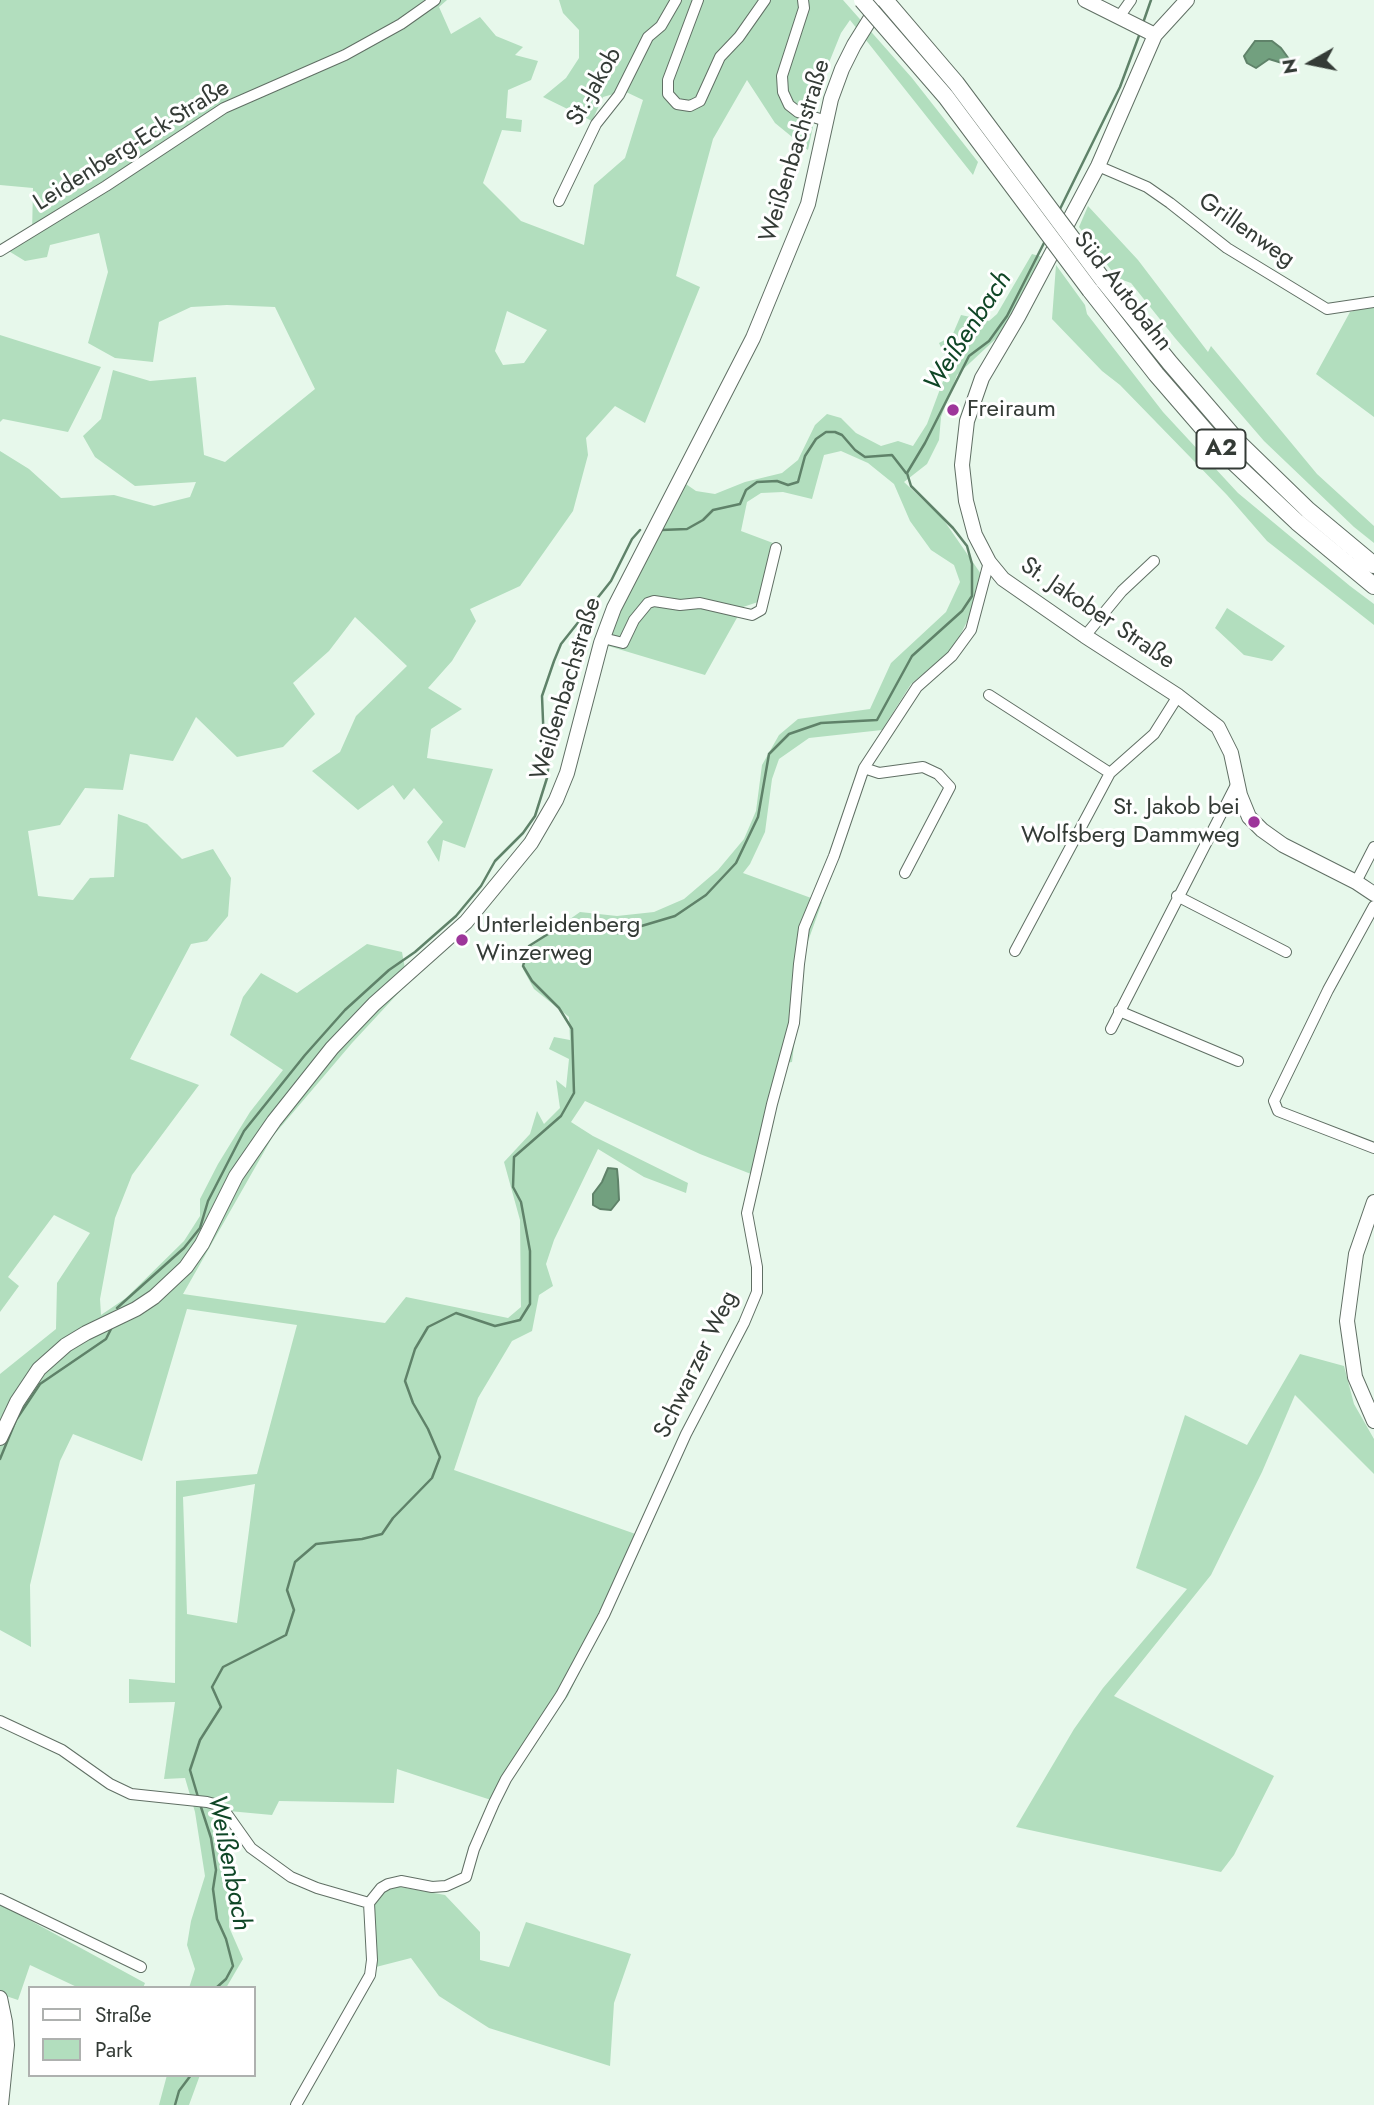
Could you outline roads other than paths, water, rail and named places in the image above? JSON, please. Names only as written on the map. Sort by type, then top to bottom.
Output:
[{"type":"highway","name":"Süd Autobahn","points":[[862,0],[946,97],[1097,285],[1170,363],[1239,443],[1308,510],[1374,565]]},
{"type":"highway","name":"Süd Autobahn","points":[[883,0],[956,83],[1156,374],[1227,456],[1297,522],[1374,586]]},
{"type":"main road","name":"Weißenbachstraße","points":[[0,1437],[17,1402],[39,1369],[66,1345],[154,1297],[186,1267],[202,1244],[236,1176],[274,1121],[332,1048],[374,1004],[466,922],[531,843],[556,800],[567,773],[603,638],[625,583],[753,338],[808,204],[826,121],[842,69],[883,0]]},
{"type":"main road","points":[[1085,0],[1138,26]]},
{"type":"main road","name":"St. Jakober Straße","points":[[1187,0],[1138,26],[1098,166],[1018,317],[982,378],[967,421],[962,465],[965,501],[975,535],[989,562],[1003,579],[1084,636],[1178,696],[1218,727],[1231,753],[1237,783],[1249,817],[1262,830],[1283,845],[1356,881],[1374,894]]},
{"type":"main road","points":[[1374,1202],[1356,1254],[1346,1321],[1355,1377],[1374,1421]]},
{"type":"main road","points":[[0,1998],[7,2045],[1,2105]]},
{"type":"street","name":"Leidenberg-Eck-Straße","points":[[0,251],[224,108],[345,55],[401,24],[435,0]]},
{"type":"street","name":"St.-Jakob","points":[[559,201],[596,124],[620,95],[648,37],[660,26],[676,0]]},
{"type":"street","points":[[698,0],[667,80],[668,94],[677,104],[690,106],[700,101],[720,57],[739,37],[765,0]]},
{"type":"street","points":[[803,0],[804,8],[782,76],[783,92],[789,105],[798,112],[826,121]]},
{"type":"street","points":[[1131,0],[1138,26]]},
{"type":"street","name":"Grillenweg","points":[[1098,166],[1147,187],[1227,248],[1327,309],[1374,302]]},
{"type":"street","points":[[603,638],[623,643],[634,620],[648,603],[654,601],[680,605],[700,603],[752,615],[761,610],[776,548]]},
{"type":"street","points":[[1084,636],[1122,591],[1154,561]]},
{"type":"street","name":"Schwarzer Weg","points":[[369,1903],[381,1888],[388,1884],[401,1881],[432,1887],[446,1886],[466,1877],[474,1849],[506,1779],[561,1695],[604,1615],[686,1434],[744,1322],[757,1292],[757,1267],[747,1213],[775,1091],[794,1023],[804,928],[834,856],[864,768],[917,687],[952,656],[971,630],[989,562]]},
{"type":"street","points":[[989,695],[1110,773]]},
{"type":"street","points":[[1015,951],[1110,773],[1154,734],[1178,696]]},
{"type":"street","points":[[864,768],[880,773],[923,767],[939,774],[950,787],[905,873]]},
{"type":"street","points":[[1111,1029],[1237,783]]},
{"type":"street","points":[[1356,881],[1374,847]]},
{"type":"street","points":[[1177,897],[1286,952]]},
{"type":"street","points":[[1374,906],[1328,990],[1274,1101],[1278,1111],[1374,1148]]},
{"type":"street","points":[[1119,1012],[1238,1061]]},
{"type":"street","points":[[0,1721],[62,1750],[120,1790],[143,1797],[207,1802],[224,1810],[243,1840],[260,1856],[291,1877],[317,1888],[369,1903],[372,1960],[370,1975],[296,2105]]},
{"type":"street","points":[[0,1899],[141,1967]]},
{"type":"waterway","name":"Weißenbach","points":[[1143,23],[1151,0]]},
{"type":"waterway","name":"Weißenbach","points":[[1059,211],[1120,87],[1140,33]]},
{"type":"waterway","name":"Weißenbach","points":[[198,1797],[190,1770],[200,1740],[221,1707],[212,1687],[223,1667],[286,1635],[294,1610],[287,1590],[295,1562],[316,1544],[382,1534],[393,1518],[432,1478],[440,1457],[405,1381],[415,1349],[428,1327],[456,1313],[495,1326],[520,1320],[530,1304],[530,1251],[521,1202],[513,1187],[514,1157],[561,1116],[574,1093],[572,1029],[559,1008],[532,981],[523,966],[529,946],[548,934],[582,927],[618,933],[675,916],[706,895],[736,863],[758,817],[769,754],[789,734],[821,723],[877,720],[912,656],[962,611],[972,596],[972,564],[967,546],[911,486],[907,473],[969,356],[989,341],[1007,316],[1046,239]]},
{"type":"waterway","points":[[661,530],[687,529],[703,520],[713,510],[740,504],[746,490],[757,482],[777,481],[788,485],[798,482],[805,456],[816,439],[826,432],[842,435],[865,457],[892,455],[906,473]]},
{"type":"waterway","points":[[117,1308],[184,1248],[200,1228],[208,1201],[244,1131],[305,1055],[345,1010],[456,916],[481,886],[495,861],[523,833],[535,816],[547,778],[549,761],[544,745],[542,696],[554,661],[561,644],[611,581],[632,539],[640,530]]},
{"type":"waterway","points":[[0,1459],[16,1420],[40,1384],[106,1339],[112,1327]]},
{"type":"waterway","name":"Weißenbach","points":[[200,1804],[211,1838],[216,1870],[213,1889],[217,1919],[233,1966],[218,1986]]},
{"type":"waterway","name":"Weißenbach","points":[[175,2105],[179,2091],[190,2077]]},
{"type":"place","name":"Freiraum","points":[[953,410]]},
{"type":"place","name":"St. Jakob bei Wolfsberg Dammweg","points":[[1254,822]]},
{"type":"place","name":"Unterleidenberg Winzerweg","points":[[462,940]]}]
